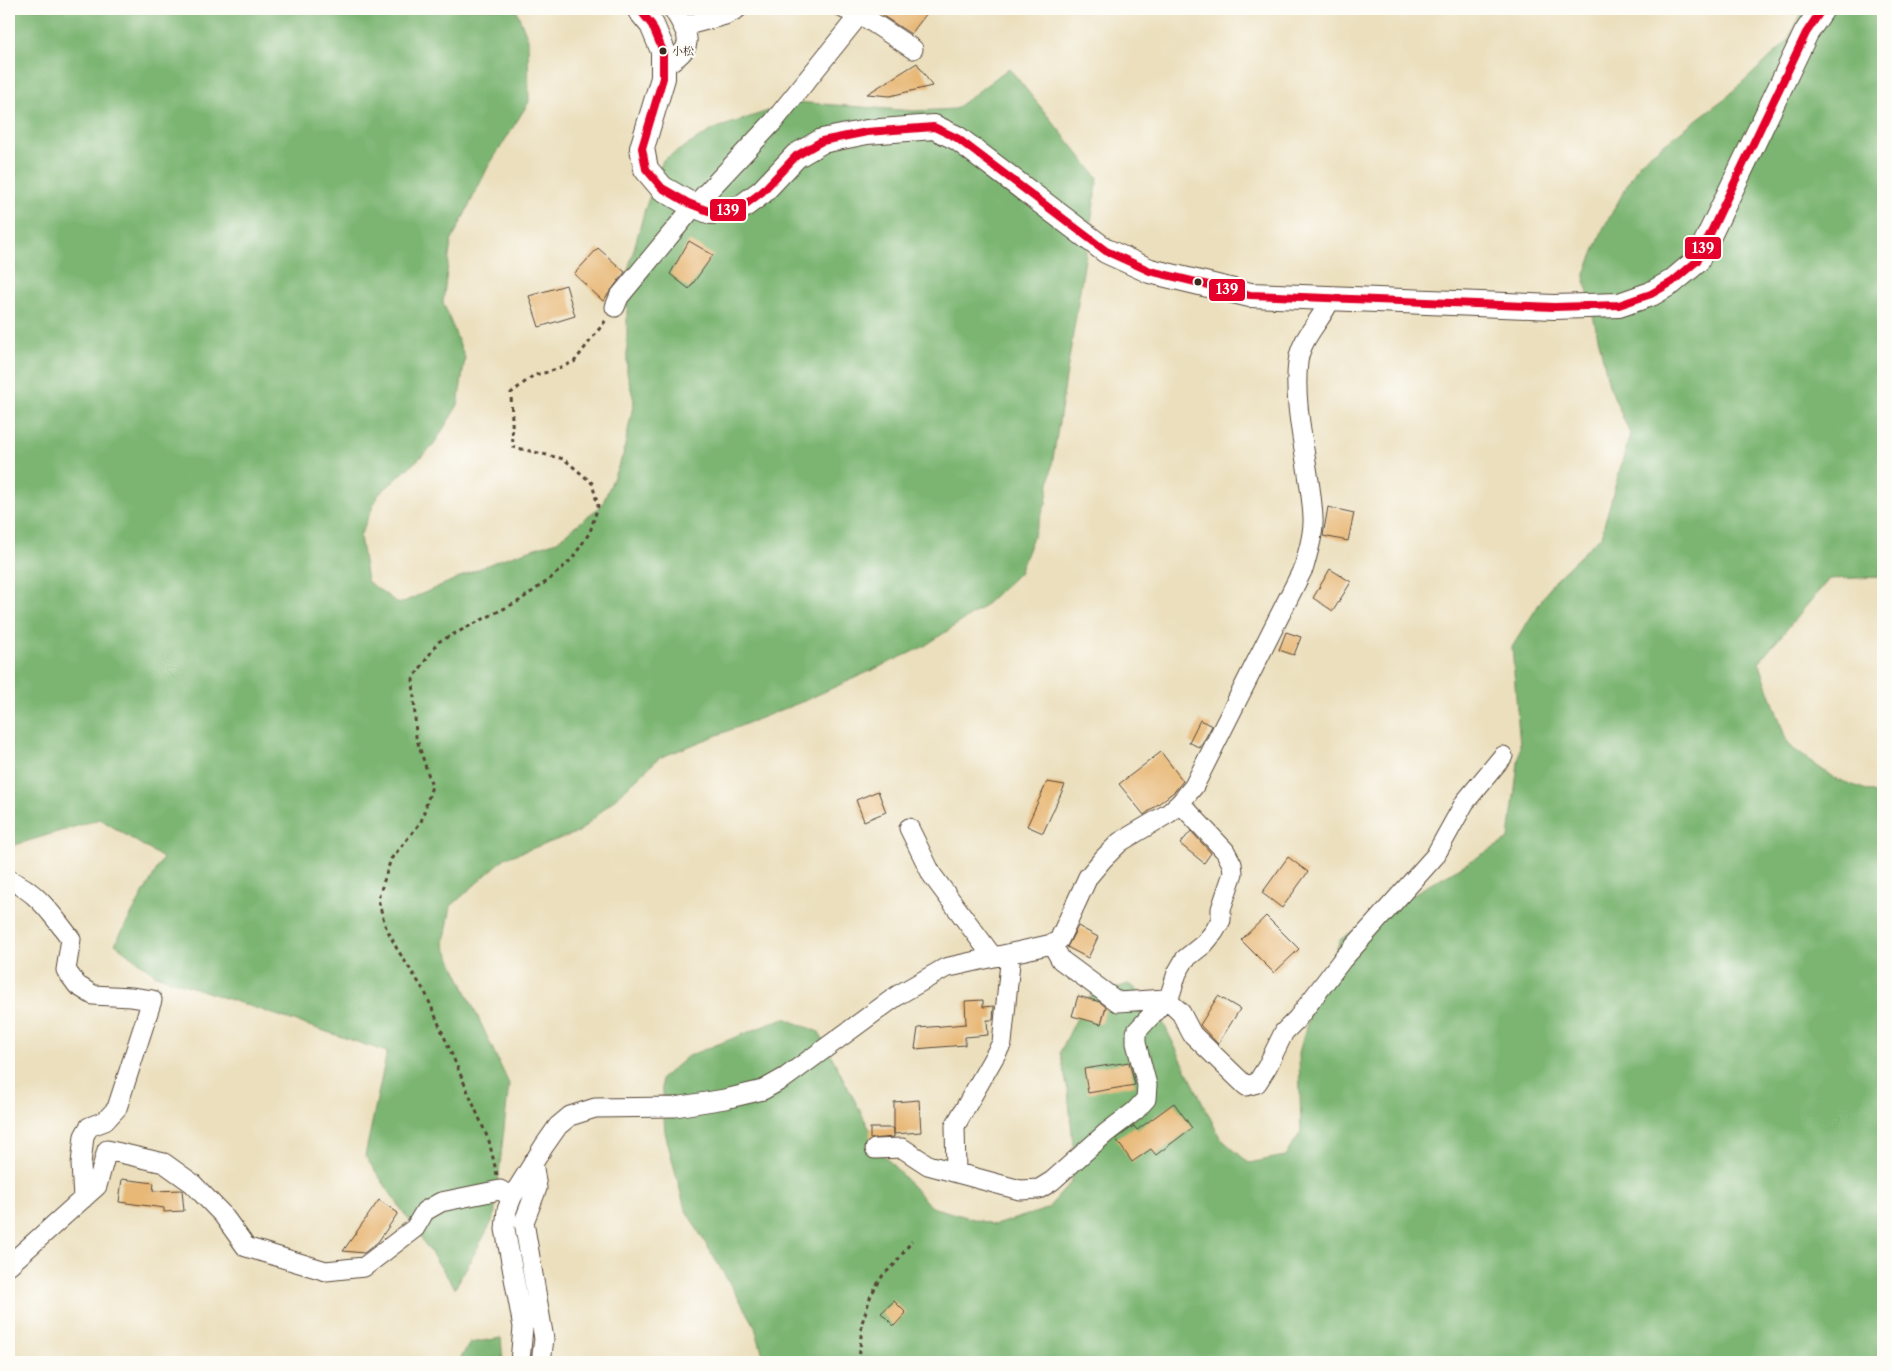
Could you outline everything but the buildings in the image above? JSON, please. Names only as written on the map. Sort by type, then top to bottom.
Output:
[{"type":"main road","points":[[639,9],[652,25],[663,51],[663,78],[642,148],[646,169],[662,188],[711,212],[739,209],[762,192],[796,156],[822,141],[867,132],[934,128],[958,138],[1106,251],[1150,271],[1250,295],[1554,307],[1619,305],[1651,294],[1672,282],[1697,261],[1806,33],[1822,9]]},
{"type":"street","points":[[663,66],[678,58],[686,47],[688,37],[684,26],[673,9]]},
{"type":"street","points":[[684,26],[725,15],[737,9]]},
{"type":"street","points":[[615,308],[618,297],[695,205],[774,121],[857,10],[913,49]]},
{"type":"street","points":[[9,1265],[97,1186],[106,1150],[164,1163],[192,1183],[223,1215],[246,1247],[326,1271],[364,1267],[415,1228],[425,1211],[441,1202],[506,1194],[534,1162],[558,1126],[570,1116],[594,1108],[675,1107],[726,1099],[763,1090],[786,1077],[898,995],[945,968],[1052,944],[1060,940],[1088,877],[1103,859],[1120,842],[1168,813],[1180,803],[1194,786],[1304,567],[1310,544],[1313,520],[1297,388],[1298,361],[1304,342],[1325,312],[1331,298]]},
{"type":"street","points":[[1052,944],[1061,960],[1118,1002],[1166,999],[1181,1013],[1192,1034],[1231,1073],[1246,1086],[1257,1083],[1284,1032],[1297,1019],[1342,960],[1435,856],[1465,802],[1503,756]]},
{"type":"street","points":[[876,1149],[902,1148],[928,1165],[1020,1190],[1039,1189],[1052,1181],[1106,1133],[1135,1111],[1146,1099],[1147,1085],[1136,1043],[1136,1032],[1170,995],[1177,973],[1185,959],[1204,944],[1220,920],[1220,909],[1233,874],[1232,864],[1225,851],[1180,803]]},
{"type":"street","points":[[909,828],[932,875],[1002,955],[1002,1043],[955,1126],[956,1172]]},
{"type":"street","points":[[9,880],[19,884],[48,910],[71,939],[66,970],[77,985],[93,995],[152,1000],[117,1108],[105,1121],[89,1127],[84,1136],[81,1164],[82,1199]]},
{"type":"street","points":[[534,1162],[538,1188],[524,1222],[544,1339],[541,1362]]},
{"type":"street","points":[[506,1194],[505,1229],[523,1327],[520,1362]]},
{"type":"path","points":[[506,1194],[489,1141],[425,992],[397,949],[385,925],[378,899],[391,860],[421,822],[432,786],[416,737],[413,679],[438,642],[519,600],[550,579],[572,558],[590,532],[598,506],[592,483],[564,459],[513,447],[511,393],[534,375],[574,362],[615,308]]},
{"type":"path","points":[[859,1362],[862,1323],[871,1295],[882,1275],[894,1265],[912,1241]]},
{"type":"green space","points":[[9,9],[516,9],[528,39],[529,102],[488,167],[451,242],[443,302],[465,358],[458,405],[432,447],[378,495],[360,536],[367,581],[399,604],[499,560],[557,541],[602,505],[623,455],[634,401],[627,373],[627,274],[645,209],[663,160],[714,129],[795,102],[915,111],[955,109],[1009,68],[1098,178],[1046,503],[1019,573],[982,608],[923,647],[804,701],[659,758],[579,832],[505,858],[451,906],[444,944],[509,1084],[494,1218],[455,1288],[365,1156],[387,1052],[156,975],[115,944],[163,858],[100,819],[15,845],[9,842]]},
{"type":"green space","points":[[1804,9],[1883,9],[1883,577],[1829,579],[1759,662],[1788,745],[1834,778],[1883,796],[1883,1362],[765,1362],[754,1324],[685,1209],[665,1132],[661,1079],[688,1056],[784,1018],[819,1032],[882,1153],[931,1207],[995,1225],[1047,1209],[1072,1181],[1073,1144],[1068,1091],[1060,1052],[1087,998],[1128,984],[1152,1000],[1220,1138],[1249,1163],[1285,1156],[1301,1132],[1299,1053],[1315,993],[1341,939],[1408,897],[1509,839],[1520,746],[1512,647],[1553,582],[1601,536],[1630,434],[1609,385],[1584,276],[1603,229],[1640,162],[1728,96],[1787,42]]},
{"type":"green space","points":[[501,1338],[503,1362],[458,1362],[470,1343]]},
{"type":"transit line","name":"139","points":[[639,9],[652,25],[663,51],[663,78],[642,148],[646,169],[662,188],[688,203],[711,212],[739,209],[762,192],[796,156],[822,141],[867,132],[934,127],[957,138],[1106,251],[1150,271],[1250,295],[1554,307],[1619,305],[1651,294],[1672,282],[1697,261],[1806,33],[1822,9]]},
{"type":"place","name":"小松","points":[[663,51]]}]
